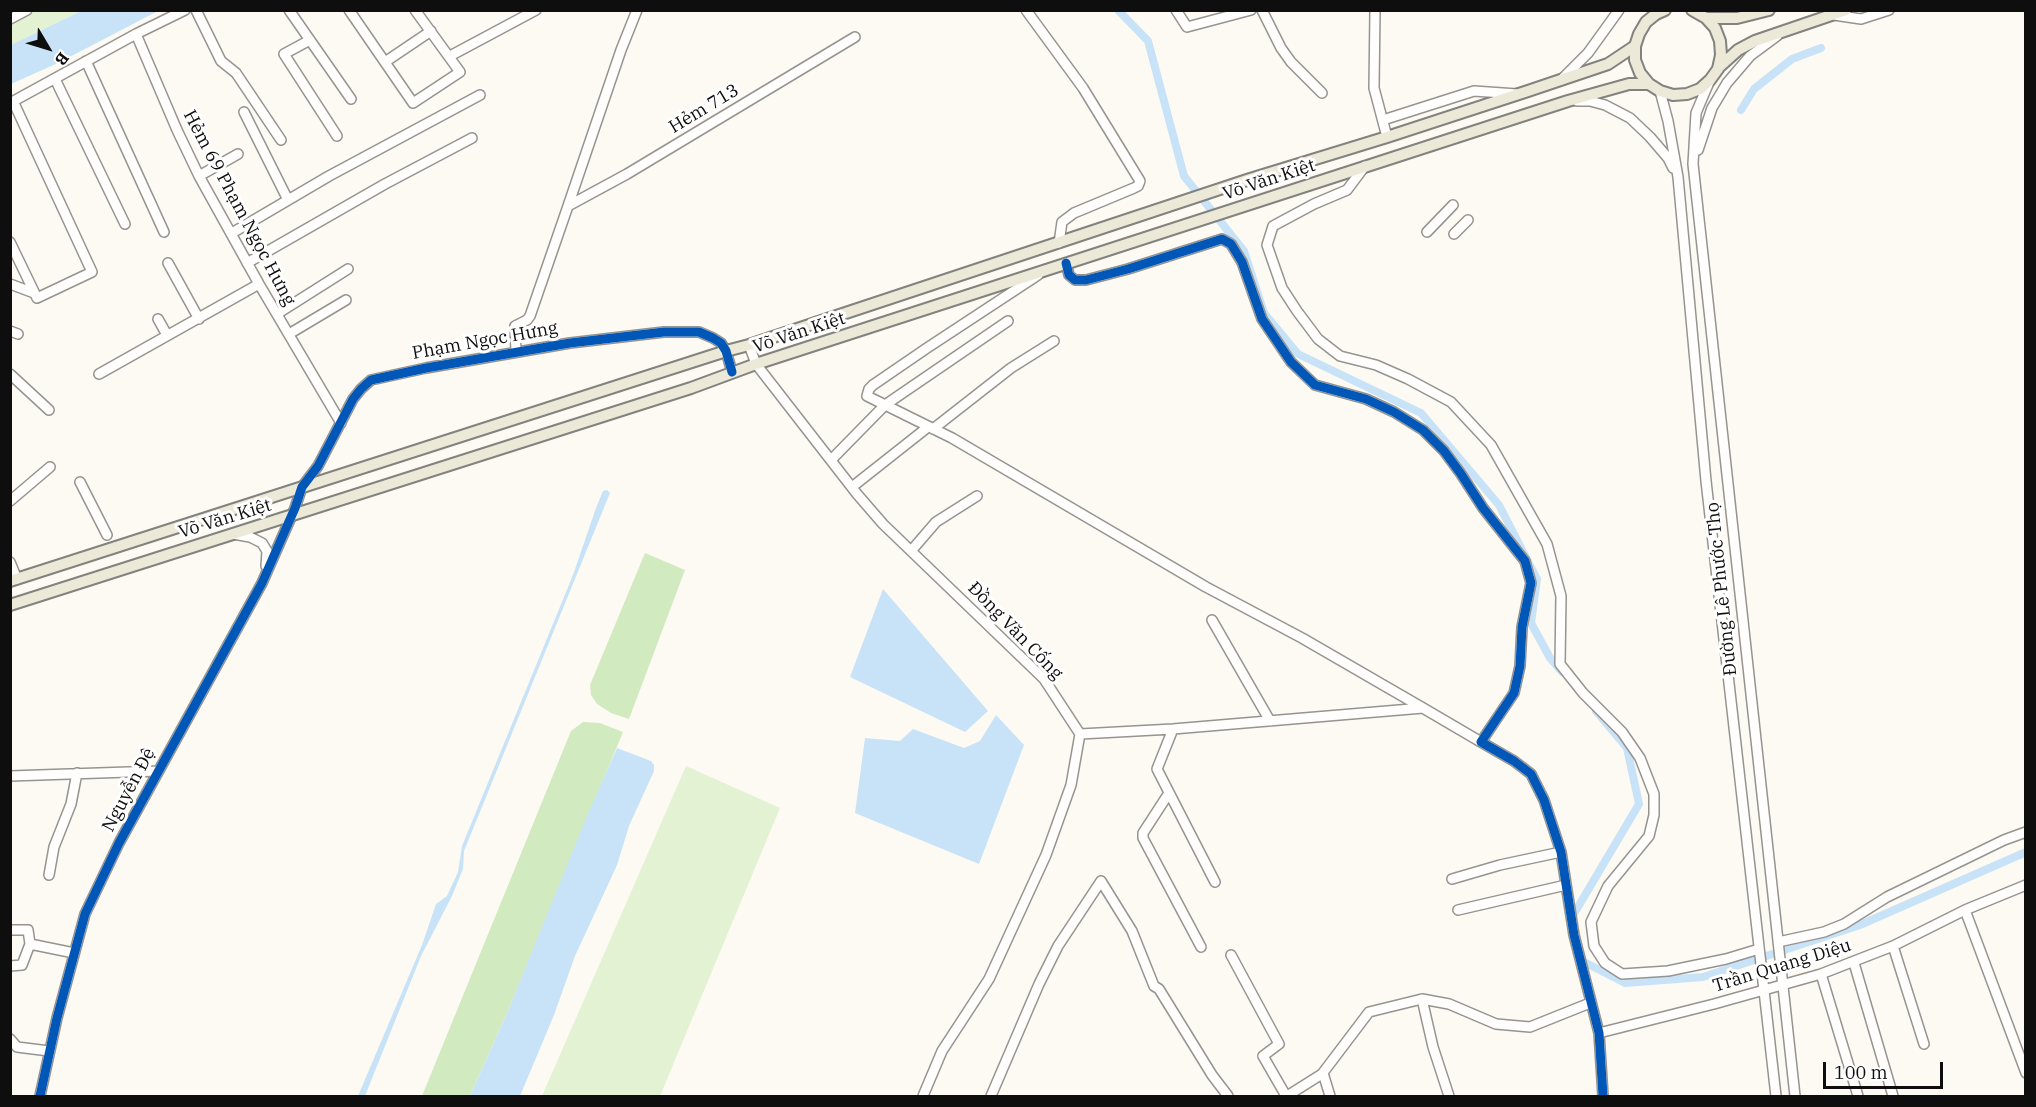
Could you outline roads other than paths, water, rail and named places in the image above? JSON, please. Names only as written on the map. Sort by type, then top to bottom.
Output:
[{"type":"main road","points":[[1665,10],[1646,22],[1635,46],[1635,60],[1640,73],[1649,84],[1673,95],[1687,94],[1700,89],[1738,50],[1755,41],[1846,10]]},
{"type":"main road","points":[[1706,18],[1737,18],[1769,10]]},
{"type":"main road","points":[[1694,11],[1706,18],[1715,28],[1720,41],[1721,55],[1718,69]]},
{"type":"main road","name":"Võ Văn Kiệt","points":[[14,580],[749,345],[1250,179],[1519,94],[1608,64],[1635,46]]},
{"type":"main road","name":"Võ Văn Kiệt","points":[[10,606],[691,388],[756,364],[1568,100],[1629,84],[1649,84]]},
{"type":"street","points":[[10,19],[27,10]]},
{"type":"street","points":[[10,242],[33,293],[38,298],[92,272],[12,102],[184,10]]},
{"type":"street","points":[[196,10],[221,61],[236,73],[281,140]]},
{"type":"street","points":[[289,10],[351,99]]},
{"type":"street","points":[[354,12],[413,103],[460,72],[417,13],[430,10]]},
{"type":"street","points":[[450,56],[536,10]]},
{"type":"street","points":[[516,352],[515,326],[530,316],[621,50],[637,10]]},
{"type":"street","points":[[1026,10],[1083,88],[1140,181],[1134,189],[1074,213],[1062,222],[1059,243]]},
{"type":"street","points":[[1176,10],[1187,27],[1251,10]]},
{"type":"street","points":[[1262,10],[1281,48],[1291,62],[1322,93]]},
{"type":"street","points":[[1375,10],[1374,88],[1387,137]]},
{"type":"street","points":[[1561,80],[1588,53],[1619,10]]},
{"type":"street","points":[[1646,10],[1646,22]]},
{"type":"street","points":[[1834,15],[1861,19],[1889,10]]},
{"type":"street","points":[[1693,164],[1712,108],[1727,83],[1750,56],[1786,30]]},
{"type":"street","points":[[385,62],[431,31]]},
{"type":"street","name":"Hẻm 69 Phạm Ngọc Hưng","points":[[136,34],[199,176],[259,284],[341,423]]},
{"type":"street","name":"Hẻm 713","points":[[568,206],[627,174],[855,37]]},
{"type":"street","points":[[310,40],[284,54],[337,136]]},
{"type":"street","points":[[86,61],[164,232]]},
{"type":"street","points":[[55,79],[125,224]]},
{"type":"street","name":"Đường Lê Phước Thọ","points":[[1710,80],[1696,113],[1693,164],[1795,1096]]},
{"type":"street","points":[[1383,120],[1474,91],[1519,94]]},
{"type":"street","name":"Đường Lê Phước Thọ","points":[[1660,91],[1678,177],[1707,493],[1776,1096]]},
{"type":"street","points":[[232,233],[359,159],[480,95]]},
{"type":"street","points":[[1568,100],[1590,101],[1605,105],[1630,118],[1658,145],[1678,177]]},
{"type":"street","points":[[244,112],[288,200]]},
{"type":"street","points":[[247,263],[385,184],[472,138]]},
{"type":"street","points":[[199,176],[238,154]]},
{"type":"street","points":[[1365,166],[1347,190],[1314,204],[1273,226],[1267,245],[1282,288],[1318,339],[1340,356],[1376,365],[1451,402],[1491,445],[1547,544],[1561,596],[1560,664],[1583,693],[1622,732],[1640,758],[1654,794],[1654,815],[1649,836],[1608,886],[1591,921],[1594,946],[1605,963],[1622,974],[1668,971],[1759,950]]},
{"type":"street","points":[[1427,232],[1453,206]]},
{"type":"street","points":[[1454,234],[1468,220]]},
{"type":"street","points":[[1066,263],[1069,275],[1075,280],[1086,280],[1221,239],[1231,244],[1242,262],[1262,319],[1291,362],[1315,385],[1366,399],[1394,412],[1423,430],[1444,452],[1483,508],[1525,561],[1531,583],[1522,627],[1520,666],[1514,693],[1481,742]]},
{"type":"street","points":[[168,263],[199,319]]},
{"type":"street","points":[[277,314],[348,269]]},
{"type":"street","points":[[1044,270],[873,385],[867,396],[930,428],[1206,587],[1302,638],[1515,761],[1531,774],[1544,801],[1561,852],[1574,935],[1599,1033],[1603,1096]]},
{"type":"street","points":[[10,284],[33,293]]},
{"type":"street","points":[[99,374],[259,284]]},
{"type":"street","points":[[289,334],[346,300]]},
{"type":"street","points":[[158,319],[167,335]]},
{"type":"street","points":[[831,460],[885,405],[1008,321]]},
{"type":"street","name":"Phạm Ngọc Hưng","points":[[291,516],[302,487],[318,466],[353,399],[372,380],[516,352],[664,332],[699,332],[714,338],[726,351]]},
{"type":"street","points":[[852,487],[1011,368],[1054,341]]},
{"type":"street","name":"Đồng Văn Cống","points":[[749,345],[756,364],[883,524],[1044,679],[1080,734]]},
{"type":"street","points":[[726,351],[732,372]]},
{"type":"street","points":[[10,374],[49,410]]},
{"type":"street","points":[[10,501],[50,466]]},
{"type":"street","points":[[80,482],[106,535]]},
{"type":"street","points":[[911,551],[936,522],[977,496]]},
{"type":"street","name":"Nguyễn Đệ","points":[[40,1096],[85,914],[119,843],[262,583],[291,516]]},
{"type":"street","points":[[233,534],[250,537],[262,543],[267,551],[262,583]]},
{"type":"street","points":[[10,562],[14,580]]},
{"type":"street","points":[[1212,620],[1270,721]]},
{"type":"street","points":[[923,1096],[942,1051],[989,979],[1046,855],[1071,785],[1080,734],[1173,729],[1424,708]]},
{"type":"street","points":[[1173,729],[1157,769],[1215,882]]},
{"type":"street","points":[[10,776],[158,771]]},
{"type":"street","points":[[49,874],[54,847],[71,804],[77,773]]},
{"type":"street","points":[[1169,793],[1143,833],[1143,838],[1201,947]]},
{"type":"street","points":[[1778,944],[1824,932],[1844,924],[1887,897],[2025,832]]},
{"type":"street","points":[[1452,879],[1500,865],[1561,852]]},
{"type":"street","points":[[992,1096],[1039,984],[1058,946],[1101,881],[1132,931],[1154,986],[1159,989],[1212,1075],[1228,1096]]},
{"type":"street","points":[[1458,910],[1566,885]]},
{"type":"street","name":"Trần Quang Diệu","points":[[1599,1033],[1784,985],[1854,963],[1965,910],[2025,885]]},
{"type":"street","points":[[1965,910],[2025,1073]]},
{"type":"street","points":[[10,930],[28,930],[30,944],[22,965],[10,966]]},
{"type":"street","points":[[30,944],[74,953]]},
{"type":"street","points":[[1893,946],[1924,1044]]},
{"type":"street","points":[[1231,955],[1279,1044],[1263,1056],[1287,1096],[1323,1072],[1369,1012],[1422,999],[1449,1004],[1496,1024],[1530,1028],[1590,1004]]},
{"type":"street","points":[[1854,963],[1893,1096]]},
{"type":"street","points":[[1821,974],[1858,1096]]},
{"type":"street","points":[[1422,999],[1433,1047],[1449,1096]]},
{"type":"street","points":[[10,1039],[17,1047],[50,1051]]},
{"type":"street","points":[[1323,1072],[1330,1096]]},
{"type":"water","points":[[81,11],[158,11],[58,63],[11,84],[11,45]]},
{"type":"water","points":[[607,490],[610,493],[464,851],[463,869],[452,896],[421,956],[365,1096],[358,1096],[422,945],[436,904],[447,896],[458,872],[462,846],[573,575],[596,508],[603,491]]},
{"type":"water","points":[[883,589],[988,711],[965,732],[850,677]]},
{"type":"water","points":[[996,715],[1024,745],[979,864],[855,813],[865,738],[900,741],[913,729],[964,748],[980,741]]},
{"type":"water","points":[[617,748],[651,761],[654,771],[629,826],[617,865],[575,956],[554,1015],[520,1096],[470,1096],[508,1011]]},
{"type":"waterway","points":[[1118,10],[1148,41],[1184,176],[1244,251],[1264,313],[1298,354],[1421,413],[1499,505],[1537,579],[1531,623],[1550,658],[1562,672]]},
{"type":"waterway","points":[[1741,110],[1754,89],[1792,59],[1821,48]]},
{"type":"waterway","points":[[1573,922],[1572,917],[1639,804],[1627,748],[1596,711]]},
{"type":"waterway","points":[[1581,955],[1582,961],[1625,983],[1703,977],[1860,925],[2026,852]]}]
